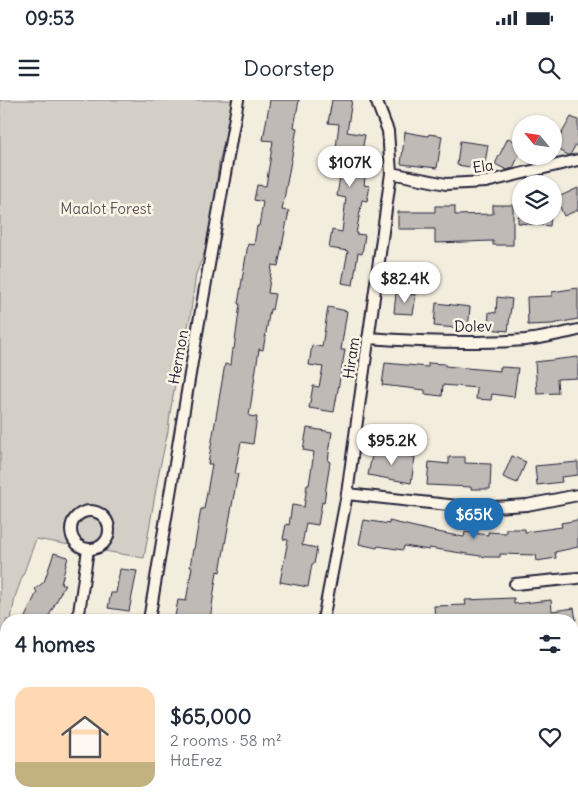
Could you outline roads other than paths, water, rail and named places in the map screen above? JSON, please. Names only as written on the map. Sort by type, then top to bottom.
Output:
[{"type":"street","name":"Hermon","points":[[150,614],[194,347],[238,100]]},
{"type":"street","name":"Hiram","points":[[324,614],[347,494],[391,173],[388,132],[376,100]]},
{"type":"street","name":"Ela","points":[[391,173],[446,184],[486,182],[578,160]]},
{"type":"street","name":"Dolev","points":[[368,338],[419,342],[480,342],[526,340],[578,330]]},
{"type":"street","points":[[347,494],[476,508],[527,505],[578,495]]},
{"type":"street","points":[[79,614],[88,549]]},
{"type":"street","points":[[516,584],[578,578]]},
{"type":"park label","name":"Maalot Forest","points":[[106,208]]}]
